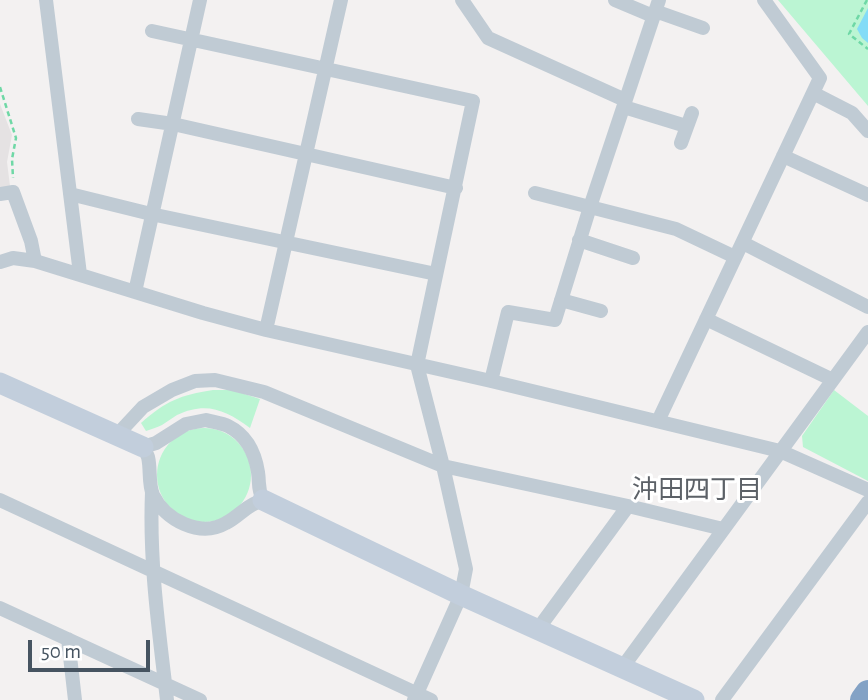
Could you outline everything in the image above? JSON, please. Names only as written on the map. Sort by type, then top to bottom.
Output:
[{"type":"highway","points":[[863,700],[868,693]]},
{"type":"street","points":[[46,0],[80,274]]},
{"type":"street","points":[[135,292],[201,0]]},
{"type":"street","points":[[267,330],[341,0]]},
{"type":"street","points":[[462,0],[488,38],[624,103],[689,119],[681,143]]},
{"type":"street","points":[[615,0],[656,9],[703,28]]},
{"type":"street","points":[[657,421],[820,78],[764,0]]},
{"type":"street","points":[[491,381],[508,312],[555,320],[656,9]]},
{"type":"street","points":[[152,31],[473,101],[417,365],[466,569],[461,595],[415,697]]},
{"type":"street","points":[[813,93],[852,113],[868,131]]},
{"type":"street","points":[[138,118],[456,188]]},
{"type":"street","points":[[783,156],[868,195]]},
{"type":"street","points":[[7,193],[32,241],[35,261]]},
{"type":"street","points":[[535,193],[676,229],[735,257]]},
{"type":"street","points":[[70,194],[151,214],[436,274]]},
{"type":"street","points":[[579,240],[633,258]]},
{"type":"street","points":[[743,243],[868,307]]},
{"type":"street","points":[[0,261],[13,258],[35,261],[267,330],[780,451],[868,490]]},
{"type":"street","points":[[561,300],[601,311]]},
{"type":"street","points":[[706,319],[833,380]]},
{"type":"street","points":[[622,668],[868,332]]},
{"type":"street","points":[[116,436],[143,407],[172,390],[195,381],[215,380],[264,391],[443,466],[723,529]]},
{"type":"street","points":[[0,383],[144,447],[156,443],[186,424],[206,420],[228,426],[244,438],[255,457],[259,477],[258,489],[262,500]]},
{"type":"street","points":[[144,447],[152,492],[152,570],[167,700]]},
{"type":"street","points":[[152,492],[162,511],[181,523],[203,529],[225,524],[250,504],[262,500],[461,595],[694,700]]},
{"type":"street","points":[[0,500],[415,697],[431,700]]},
{"type":"street","points":[[722,700],[868,502]]},
{"type":"street","points":[[538,629],[628,506]]},
{"type":"street","points":[[150,526],[156,519],[170,516]]},
{"type":"street","points":[[0,608],[200,700]]},
{"type":"street","points":[[68,639],[75,700]]},
{"type":"path","points":[[867,0],[849,34],[868,48]]},
{"type":"path","points":[[0,87],[16,138],[7,193]]},
{"type":"shaded area","points":[[0,104],[12,135],[7,162],[10,186],[0,189]]},
{"type":"green space","points":[[778,0],[868,0],[868,106]]},
{"type":"green space","points":[[213,390],[232,390],[260,399],[250,428],[233,416],[207,408],[187,411],[146,431],[141,423],[174,400]]},
{"type":"green space","points":[[834,390],[868,416],[868,481],[803,447],[802,436]]},
{"type":"green space","points":[[204,428],[222,432],[237,442],[247,457],[251,475],[247,493],[237,508],[222,518],[204,522],[186,518],[171,508],[161,493],[157,475],[161,457],[171,442],[186,432]]},
{"type":"water","points":[[868,8],[868,43],[857,29]]},
{"type":"district","name":"沖田四丁目","points":[[697,490]]}]
